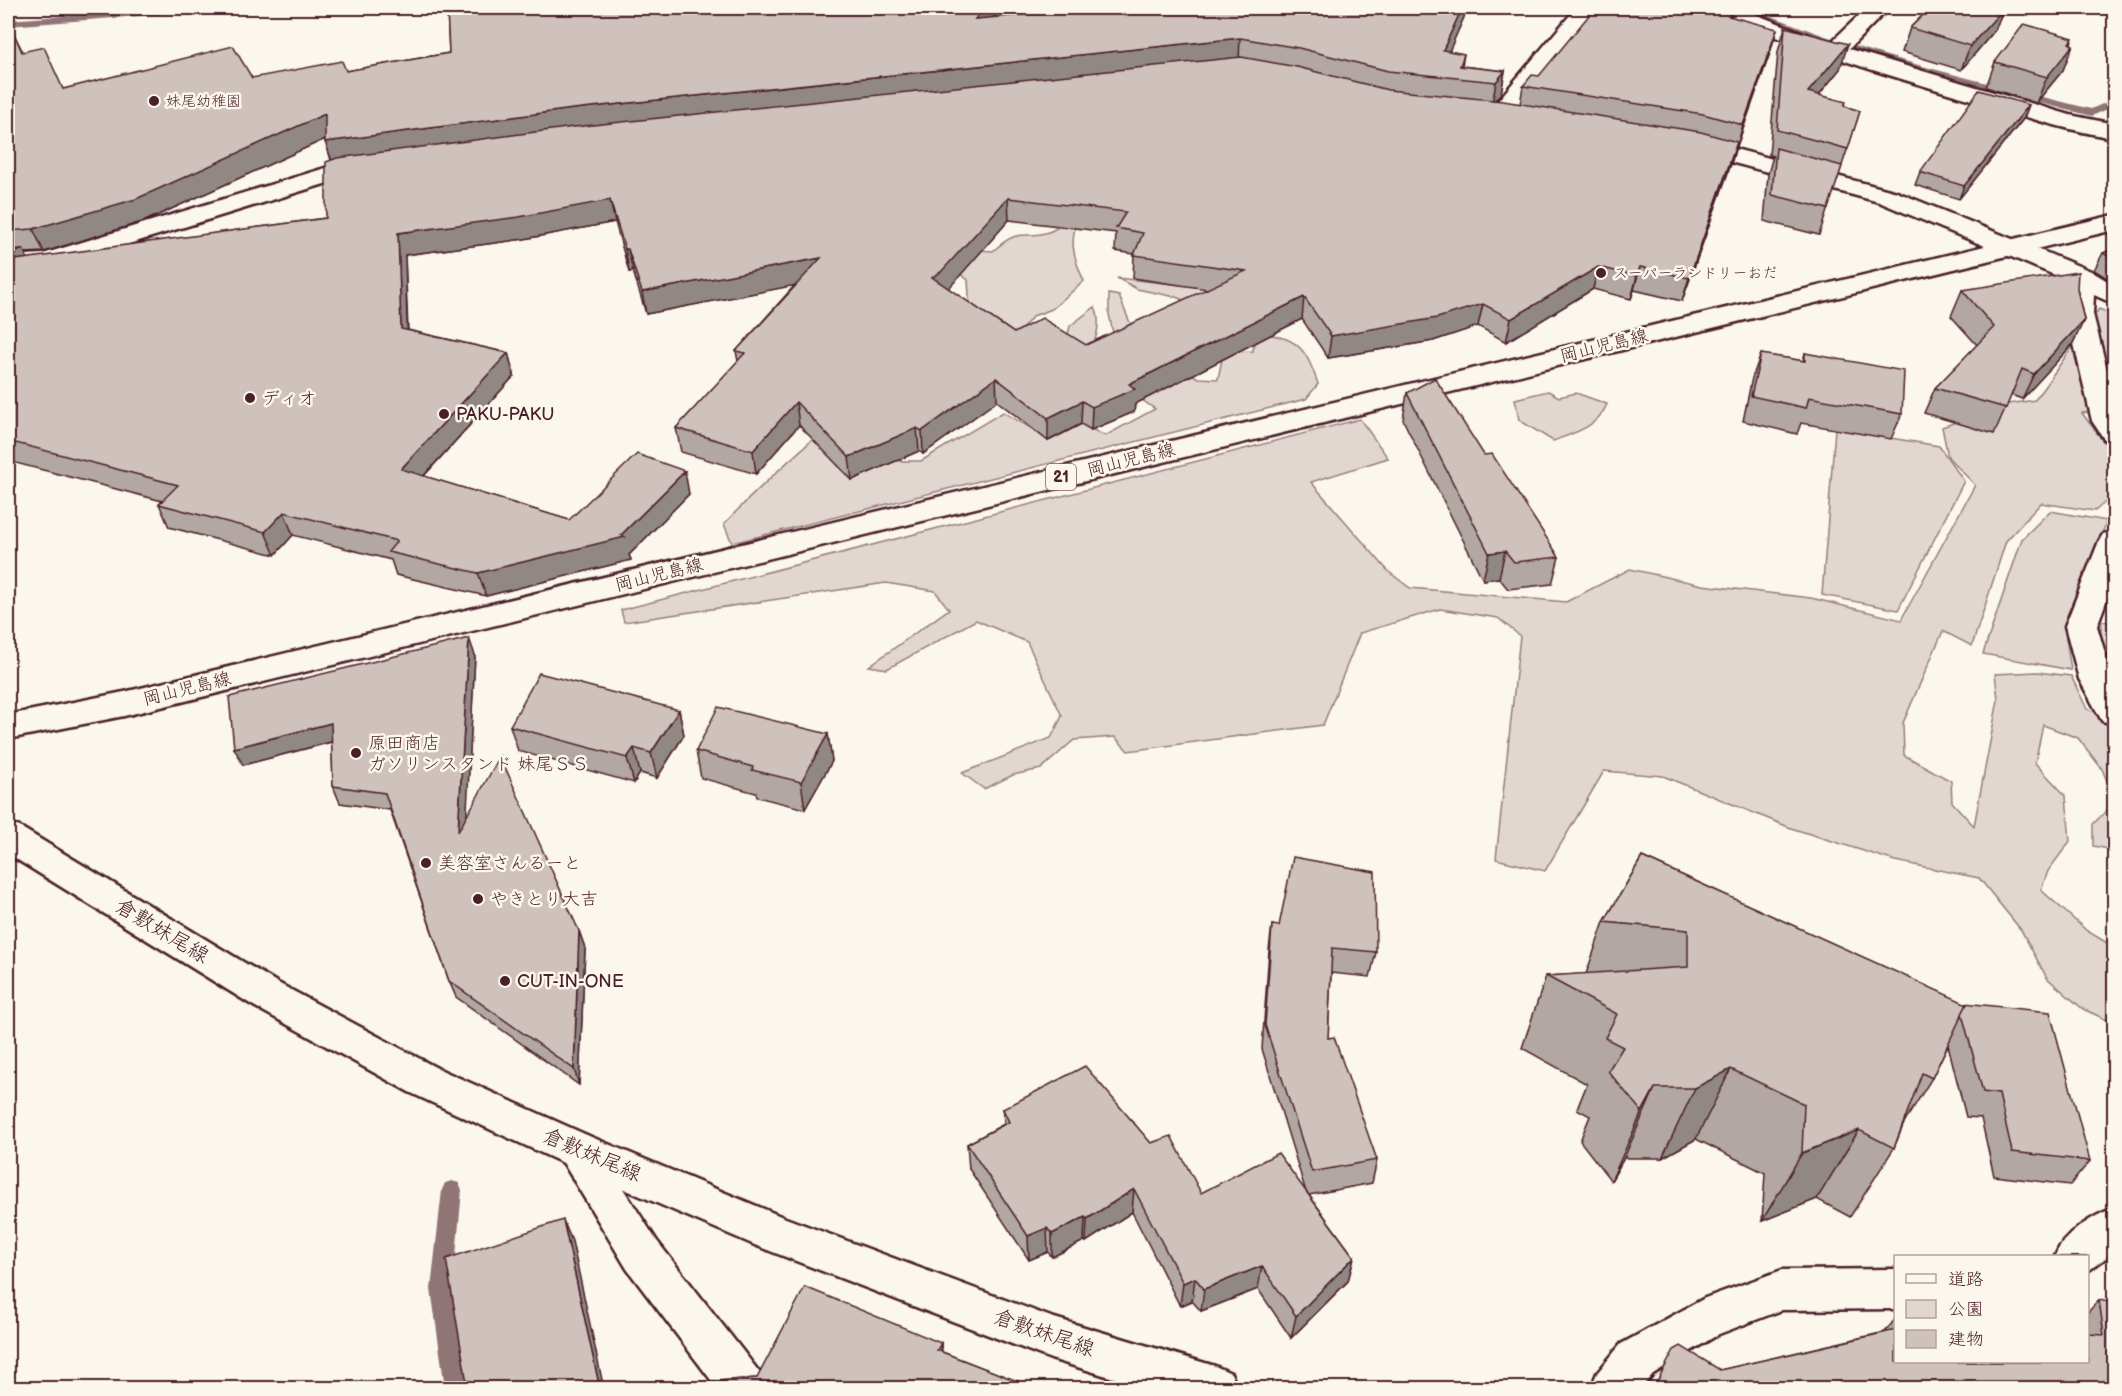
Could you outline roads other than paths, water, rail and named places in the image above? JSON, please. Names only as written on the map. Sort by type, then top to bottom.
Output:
[{"type":"main road","points":[[1499,114],[1584,8]]},
{"type":"main road","points":[[1722,8],[1794,38],[1839,47],[2066,121],[2115,131]]},
{"type":"main road","points":[[1839,47],[1879,8]]},
{"type":"main road","points":[[1662,140],[1696,145],[1888,197],[2014,247],[2082,277],[2115,296]]},
{"type":"main road","points":[[8,264],[45,262],[341,171],[388,165]]},
{"type":"main road","name":"岡山児島線","points":[[8,727],[124,704],[2115,223]]},
{"type":"main road","points":[[2082,277],[2080,314],[2106,421],[2115,433]]},
{"type":"main road","points":[[2115,541],[2081,626],[2095,679],[2115,712]]},
{"type":"main road","name":"倉敷妹尾線","points":[[8,837],[265,993],[403,1070],[575,1149],[772,1232],[1051,1338],[1215,1389]]},
{"type":"main road","points":[[575,1149],[642,1254],[744,1389]]},
{"type":"main road","points":[[2079,1255],[2115,1227]]},
{"type":"main road","points":[[1613,1389],[1637,1359],[1705,1319],[1782,1290],[1894,1289]]},
{"type":"waterway","points":[[8,23],[205,8]]},
{"type":"waterway","points":[[1745,8],[1827,41],[1960,80],[2092,113],[2114,102]]},
{"type":"waterway","points":[[452,1190],[442,1289],[456,1388]]},
{"type":"place","name":"妹尾幼稚園","points":[[154,101]]},
{"type":"place","name":"スーパーランドリーおだ","points":[[1601,273]]},
{"type":"place","name":"ディオ","points":[[250,398]]},
{"type":"place","name":"PAKU-PAKU","points":[[444,414]]},
{"type":"place","name":"原田商店 ガソリンスタンド 妹尾ＳＳ","points":[[356,753]]},
{"type":"place","name":"美容室さんるーと","points":[[426,863]]},
{"type":"place","name":"やきとり大吉","points":[[478,899]]},
{"type":"place","name":"CUT-IN-ONE","points":[[505,981]]}]
